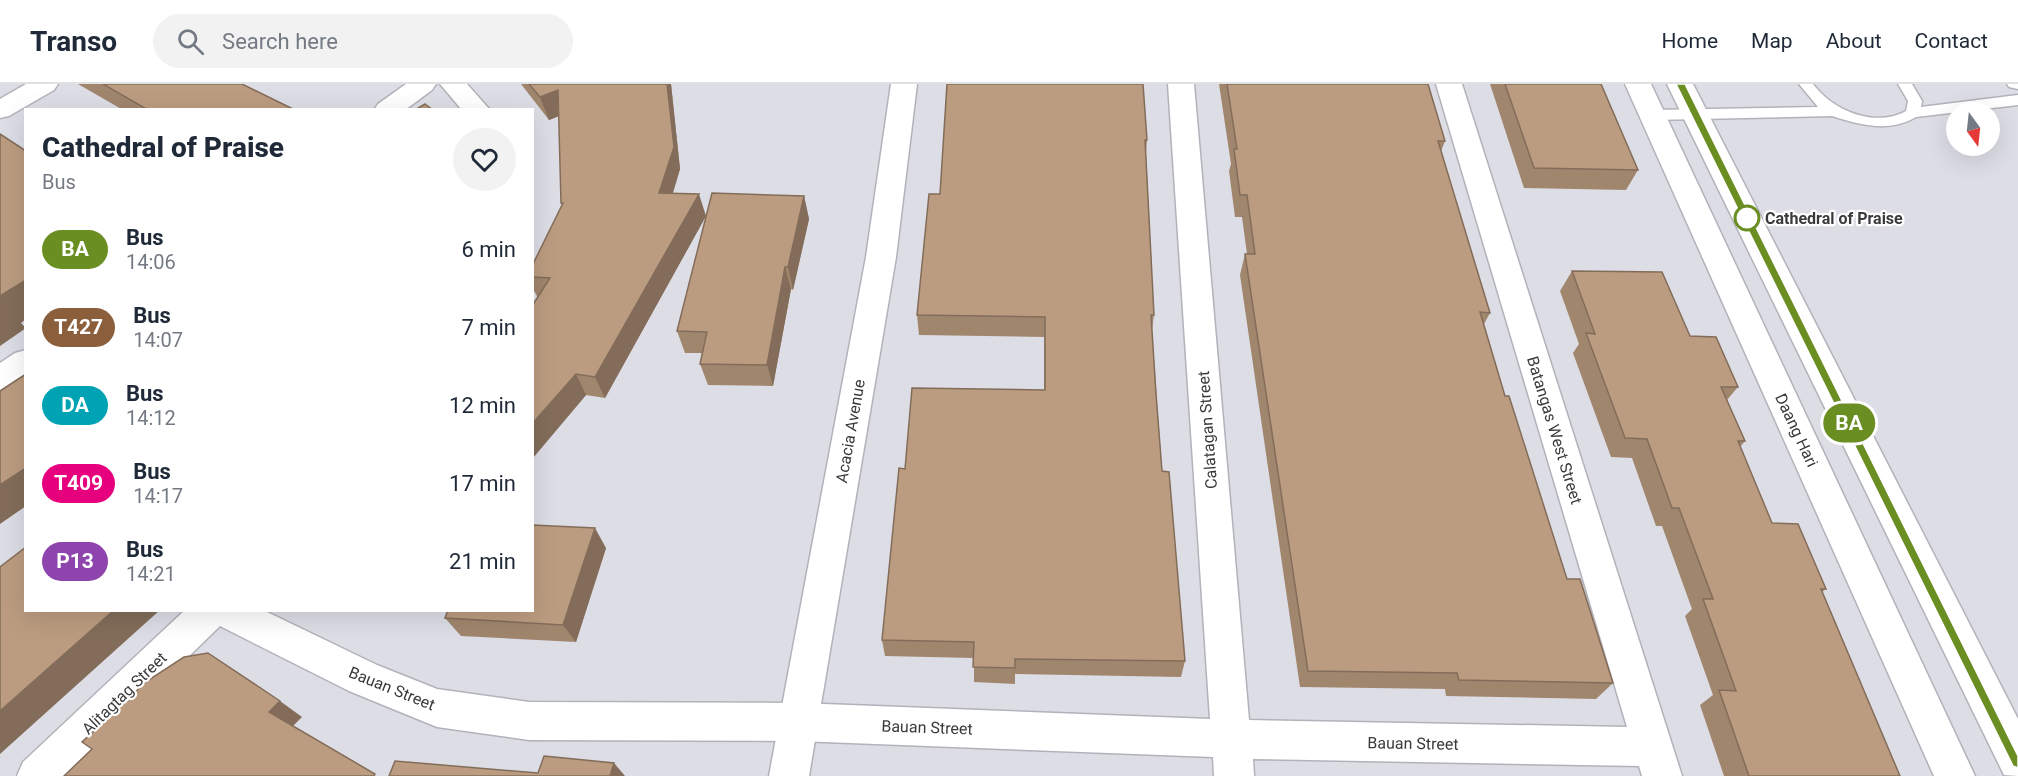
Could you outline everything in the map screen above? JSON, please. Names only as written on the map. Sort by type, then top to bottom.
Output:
[{"type":"street","points":[[0,110],[45,84]]},
{"type":"street","points":[[390,108],[423,84]]},
{"type":"street","points":[[453,84],[475,108]]},
{"type":"street","name":"Acacia Avenue","points":[[789,776],[881,257],[904,84]]},
{"type":"street","name":"Calatagan Street","points":[[1181,84],[1232,758]]},
{"type":"street","name":"Batangas West Street","points":[[1449,84],[1657,762]]},
{"type":"street","name":"Daang Hari","points":[[1638,84],[1956,776]]},
{"type":"street","points":[[1680,84],[2018,761]]},
{"type":"street","points":[[0,380],[24,363]]},
{"type":"street","name":"Alitagtag Street","points":[[37,776],[209,612]]},
{"type":"street","name":"Bauan Street","points":[[228,612],[363,678],[437,708],[529,721],[798,722],[1232,758],[1657,762]]},
{"type":"lane","points":[[1806,84],[1813,96],[1834,111],[1847,117],[1874,123],[1898,121],[1913,113],[2018,100]]},
{"type":"lane","points":[[1905,84],[1915,98],[1916,106],[1913,113]]},
{"type":"lane","points":[[1653,115],[1834,111]]},
{"type":"building","points":[[103,84],[242,84],[291,108],[145,108]]},
{"type":"building","points":[[529,84],[667,84],[674,147],[659,193],[699,194],[595,377],[576,374],[534,422],[534,303],[550,278],[534,277],[534,262],[563,203],[561,203],[558,90],[540,97]]},
{"type":"building","points":[[947,84],[1143,84],[1156,394],[1162,471],[1169,472],[1185,661],[1015,659],[1015,668],[973,667],[974,642],[882,640],[899,468],[905,469],[912,388],[1045,390],[1045,317],[917,315],[929,194],[940,194]]},
{"type":"building","points":[[1227,84],[1428,84],[1445,141],[1438,141],[1490,313],[1480,312],[1505,396],[1509,396],[1567,579],[1580,579],[1613,683],[1459,680],[1457,673],[1308,671],[1245,254],[1255,254],[1247,195],[1240,195],[1234,149],[1237,149]]},
{"type":"building","points":[[1505,84],[1601,84],[1638,170],[1534,168]]},
{"type":"building","points":[[425,104],[430,108],[418,108]]},
{"type":"building","points":[[0,134],[24,150],[24,281],[0,296]]},
{"type":"building","points":[[712,193],[804,196],[788,267],[785,267],[767,365],[700,364],[707,332],[677,331]]},
{"type":"building","points":[[1572,271],[1662,272],[1690,336],[1716,337],[1738,387],[1721,387],[1745,441],[1738,441],[1772,523],[1798,524],[1826,589],[1821,589],[1900,776],[1749,776],[1719,690],[1736,691],[1703,599],[1713,599],[1679,508],[1672,508],[1647,439],[1625,438],[1586,333],[1595,334]]},
{"type":"building","points":[[24,375],[24,469],[0,485],[0,391]]},
{"type":"building","points":[[534,525],[595,528],[563,625],[445,618],[447,612],[534,612]]},
{"type":"building","points":[[24,549],[24,612],[112,612],[0,711],[0,567]]},
{"type":"building","points":[[208,653],[280,701],[269,712],[375,774],[374,776],[64,776],[92,749],[82,742],[147,681],[184,657]]},
{"type":"building","points":[[544,756],[614,763],[610,776],[389,776],[395,761],[538,773]]},
{"type":"bus line","name":"BA","points":[[1680,84],[2018,761]]},
{"type":"place","name":"Cathedral of Praise","points":[[1747,218]]}]
